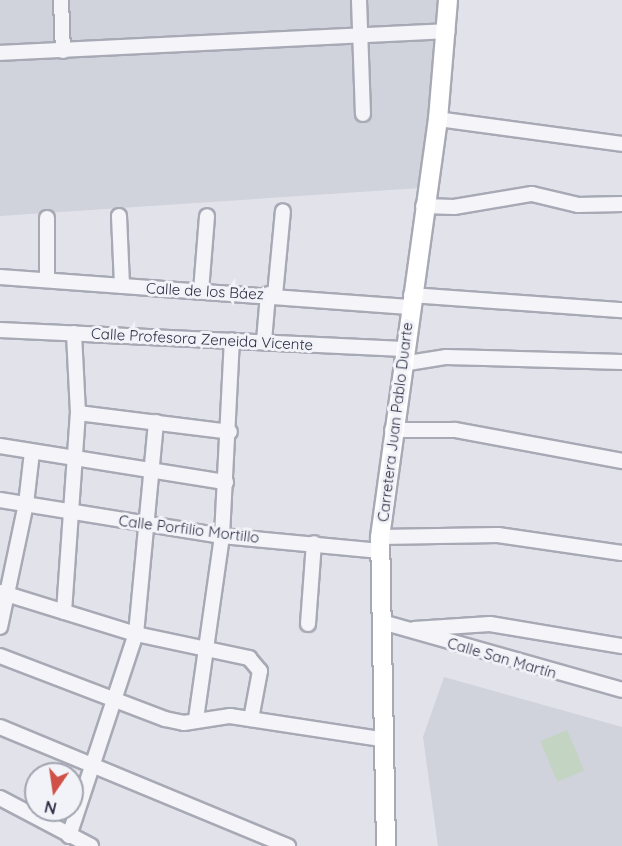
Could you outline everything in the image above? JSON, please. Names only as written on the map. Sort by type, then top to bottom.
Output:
[{"type":"main road","name":"Carretera Juan Pablo Duarte","points":[[386,846],[381,739],[380,544],[392,430],[423,206],[438,119],[448,0]]},
{"type":"street","points":[[61,0],[63,51]]},
{"type":"street","points":[[359,0],[363,114]]},
{"type":"street","points":[[0,52],[361,38],[447,31]]},
{"type":"street","points":[[438,119],[622,144]]},
{"type":"street","points":[[423,206],[454,207],[532,194],[578,205],[622,204]]},
{"type":"street","points":[[264,340],[283,211]]},
{"type":"street","points":[[119,216],[122,286]]},
{"type":"street","points":[[201,291],[207,216]]},
{"type":"street","points":[[47,218],[47,280]]},
{"type":"street","name":"Calle de los Báez","points":[[0,277],[271,295],[622,310]]},
{"type":"street","name":"Calle Profesora Zeneida Vicente","points":[[0,330],[264,340],[403,356],[622,362]]},
{"type":"street","points":[[64,612],[73,513],[78,413],[74,333]]},
{"type":"street","points":[[196,719],[203,649],[222,536],[230,432],[232,340]]},
{"type":"street","points":[[78,413],[230,432]]},
{"type":"street","points":[[69,836],[94,767],[136,634],[156,422]]},
{"type":"street","points":[[392,430],[455,430],[622,461]]},
{"type":"street","points":[[0,446],[226,482]]},
{"type":"street","points":[[0,627],[3,593],[26,504],[32,452]]},
{"type":"street","name":"Calle Porfilio Mortillo","points":[[0,500],[222,536],[315,543],[380,544],[498,536],[622,553]]},
{"type":"street","points":[[308,624],[315,543]]},
{"type":"street","points":[[3,593],[136,634],[256,663],[260,671],[251,719]]},
{"type":"street","name":"Calle San Martín","points":[[382,622],[403,630],[622,690]]},
{"type":"street","points":[[403,630],[490,624],[622,645]]},
{"type":"street","points":[[0,656],[114,701],[183,723],[196,719],[251,719],[381,739]]},
{"type":"street","points":[[0,727],[288,846]]},
{"type":"street","points":[[0,798],[91,846]]},
{"type":"shaded area","points":[[0,0],[441,0],[420,188],[0,216]]},
{"type":"shaded area","points":[[444,677],[622,727],[622,846],[438,846],[423,737]]},
{"type":"green space","points":[[567,730],[584,771],[557,782],[540,741]]}]
